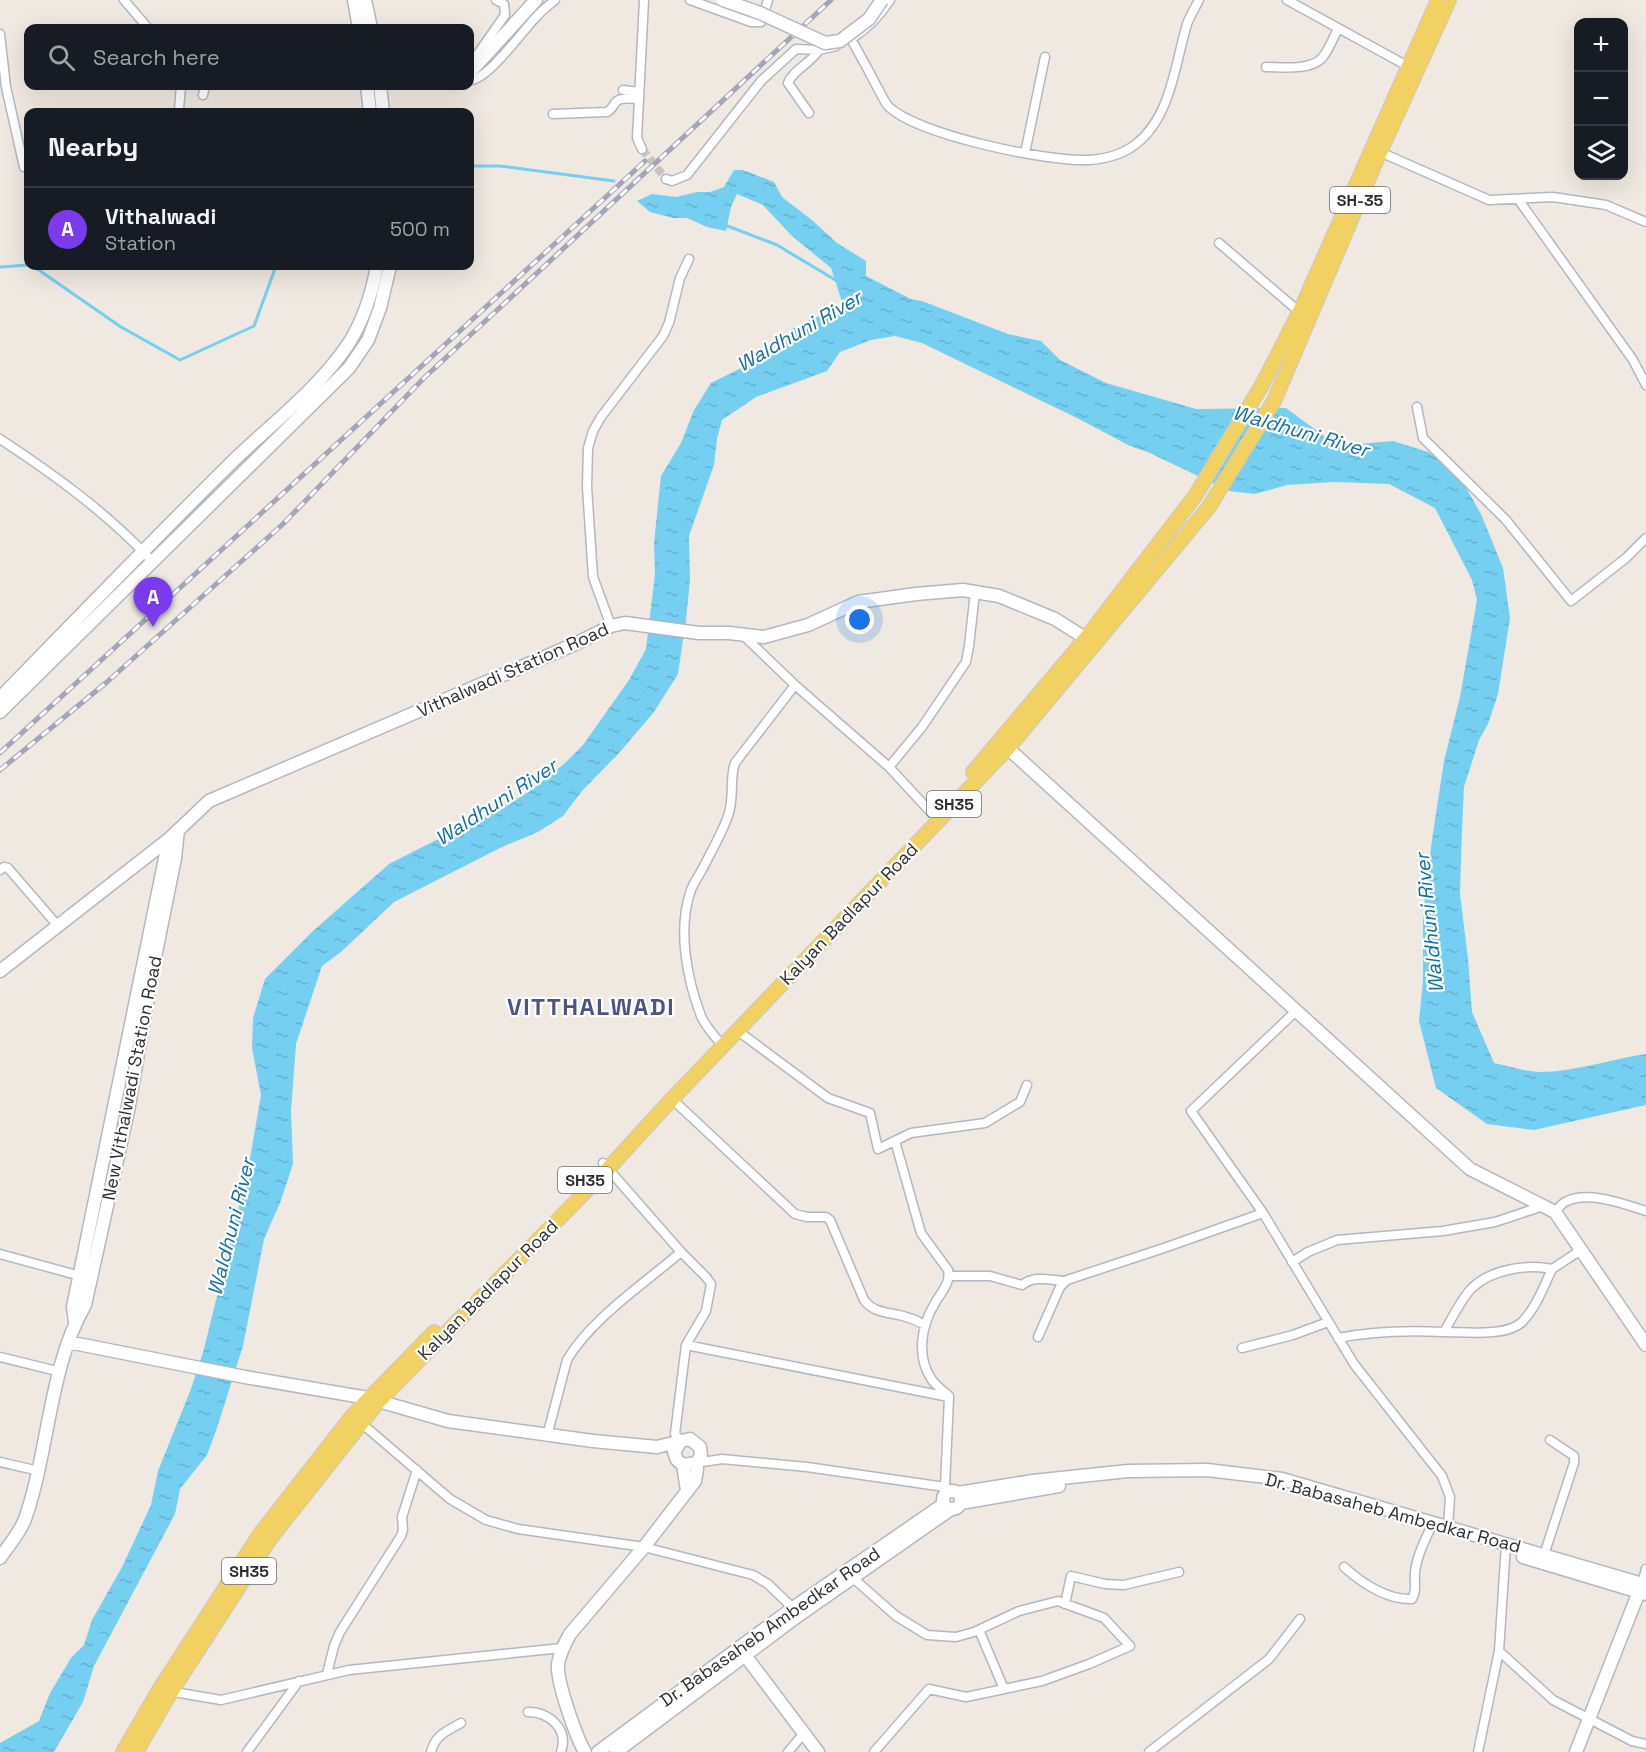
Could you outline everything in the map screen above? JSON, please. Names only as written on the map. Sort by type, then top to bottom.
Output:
[{"type":"main road","name":"Kalyan Badlapur Road","points":[[1089,641],[1195,496],[1304,315],[1380,152],[1438,0]]},
{"type":"main road","name":"Kalyan Badlapur Road","points":[[128,1751],[260,1534],[357,1419],[672,1099],[720,1042],[738,1031],[1004,745],[1089,641],[1209,507],[1274,401],[1304,315],[1412,69],[1449,0]]},
{"type":"main road","name":"Kalyan Badlapur Road","points":[[605,1166],[720,1042],[937,817]]},
{"type":"street","points":[[123,0],[144,24]]},
{"type":"street","points":[[354,0],[358,24]]},
{"type":"street","points":[[365,0],[369,24]]},
{"type":"street","points":[[474,57],[505,15],[504,4],[496,0]]},
{"type":"street","points":[[474,68],[536,0]]},
{"type":"street","points":[[474,80],[492,67],[537,15],[555,0]]},
{"type":"street","points":[[642,149],[637,138],[644,0]]},
{"type":"street","points":[[690,0],[751,22],[761,22],[768,0]]},
{"type":"street","points":[[723,0],[760,13],[825,43],[840,41],[869,19],[882,0]]},
{"type":"street","points":[[666,179],[672,181],[687,176],[761,81],[796,50],[829,48],[851,39],[866,30],[890,0]]},
{"type":"street","points":[[851,39],[888,106],[910,121],[967,141],[1053,158],[1089,160],[1120,154],[1137,144],[1147,132],[1164,106],[1174,78],[1188,22],[1199,0]]},
{"type":"street","points":[[1287,0],[1412,69]]},
{"type":"street","points":[[1266,67],[1313,64],[1320,60],[1338,28]]},
{"type":"street","points":[[0,34],[6,87],[24,167]]},
{"type":"street","points":[[808,113],[788,83],[790,77],[814,58],[819,50]]},
{"type":"street","points":[[1025,153],[1045,57]]},
{"type":"street","points":[[179,108],[181,90]]},
{"type":"street","points":[[203,95],[204,90]]},
{"type":"street","points":[[367,90],[370,108]]},
{"type":"street","points":[[380,90],[383,108]]},
{"type":"street","points":[[622,90],[639,95]]},
{"type":"street","points":[[554,114],[607,112],[611,111],[618,100],[639,95]]},
{"type":"street","points":[[1380,152],[1489,200],[1553,197],[1606,205],[1646,222]]},
{"type":"street","points":[[1518,199],[1627,350],[1646,385]]},
{"type":"street","points":[[1219,243],[1304,315]]},
{"type":"street","points":[[611,626],[593,577],[587,487],[588,448],[593,431],[601,417],[663,336],[669,323],[680,278],[689,259]]},
{"type":"street","points":[[0,712],[148,557],[234,460],[318,382],[333,365],[348,343],[365,309],[376,270]]},
{"type":"street","points":[[0,698],[343,374],[368,340],[380,308],[389,270]]},
{"type":"street","points":[[333,365],[343,374]]},
{"type":"street","points":[[1417,407],[1424,438],[1506,520],[1571,601],[1626,558],[1646,538]]},
{"type":"street","points":[[0,439],[79,494],[111,520],[148,557]]},
{"type":"street","name":"Vithalwadi Station Road","points":[[0,971],[174,835],[209,801],[575,644],[611,626],[625,623],[699,633],[764,637],[808,625],[858,602],[963,590],[999,596],[1056,619],[1089,641]]},
{"type":"street","points":[[889,767],[922,727],[966,662],[975,592]]},
{"type":"street","points":[[742,635],[889,767],[937,817]]},
{"type":"street","points":[[720,1042],[702,1017],[688,969],[685,932],[688,901],[691,888],[729,812],[733,793],[732,770],[735,763],[795,685]]},
{"type":"street","points":[[1004,745],[1470,1169],[1555,1212],[1646,1345]]},
{"type":"street","name":"New Vithalwadi Station Road","points":[[0,1558],[24,1522],[39,1471],[68,1342],[75,1322],[85,1305],[86,1277],[109,1169],[128,1111],[175,858],[174,835]]},
{"type":"street","points":[[0,870],[4,867],[8,868],[58,926]]},
{"type":"street","points":[[1297,1010],[1191,1111],[1263,1213],[1354,1365],[1442,1476],[1450,1497],[1448,1527]]},
{"type":"street","points":[[738,1031],[828,1098],[870,1113],[878,1149],[911,1133],[985,1123],[1020,1102],[1027,1085]]},
{"type":"street","points":[[672,1099],[795,1214],[826,1217],[830,1220],[864,1300],[870,1307],[876,1311],[906,1317],[925,1325]]},
{"type":"street","points":[[657,1447],[685,1462],[722,1459],[807,1467],[951,1498],[949,1397],[932,1380],[926,1367],[921,1343],[925,1325],[933,1306],[948,1283],[949,1276],[948,1270],[921,1233],[895,1141]]},
{"type":"street","points":[[605,1166],[711,1284],[706,1311],[686,1345],[675,1434],[722,1459]]},
{"type":"street","points":[[1555,1212],[1564,1202],[1577,1198],[1604,1199],[1646,1211]]},
{"type":"street","points":[[1292,1262],[1308,1252],[1337,1240],[1443,1231],[1495,1222],[1543,1206]]},
{"type":"street","points":[[949,1276],[990,1276],[1022,1285],[1027,1280],[1037,1278],[1065,1281],[1263,1213]]},
{"type":"street","points":[[1338,1338],[1369,1332],[1402,1330],[1485,1332],[1508,1329],[1521,1323],[1552,1269],[1581,1250]]},
{"type":"street","points":[[547,1436],[567,1360],[573,1349],[598,1322],[681,1252]]},
{"type":"street","points":[[0,1254],[86,1277]]},
{"type":"street","points":[[1444,1332],[1472,1288],[1481,1282],[1509,1269],[1539,1266],[1552,1269]]},
{"type":"street","points":[[1038,1337],[1060,1287],[1065,1281]]},
{"type":"street","points":[[1242,1348],[1293,1335],[1328,1322]]},
{"type":"street","points":[[68,1342],[374,1400],[448,1421],[547,1436],[657,1447],[690,1442]]},
{"type":"street","points":[[686,1345],[949,1397]]},
{"type":"street","points":[[0,1357],[61,1372]]},
{"type":"street","points":[[357,1419],[450,1499],[486,1520],[518,1529],[644,1547],[753,1575],[768,1584],[796,1612]]},
{"type":"street","points":[[1544,1555],[1574,1463],[1574,1456],[1550,1440]]},
{"type":"street","points":[[598,1752],[585,1752],[558,1678],[562,1648],[570,1634],[644,1547],[687,1490],[685,1462],[675,1448],[690,1442]]},
{"type":"street","points":[[685,1462],[701,1456],[690,1442]]},
{"type":"street","points":[[0,1462],[39,1471]]},
{"type":"street","points":[[327,1674],[340,1632],[401,1536],[402,1517],[417,1470]]},
{"type":"street","name":"Dr. Babasaheb Ambedkar Road","points":[[598,1752],[743,1651],[951,1498],[1128,1471],[1179,1473],[1207,1470],[1250,1478],[1282,1479],[1342,1500],[1643,1588]]},
{"type":"street","name":"Dr. Babasaheb Ambedkar Road","points":[[796,1612],[853,1578],[951,1498]]},
{"type":"street","points":[[1344,1567],[1359,1581],[1375,1590],[1403,1599],[1412,1599],[1415,1595],[1415,1572],[1418,1558],[1432,1526]]},
{"type":"street","name":"Dr. Babasaheb Ambedkar Road","points":[[1432,1526],[1448,1527],[1506,1548],[1544,1555],[1643,1588]]},
{"type":"street","points":[[1478,1752],[1499,1651],[1506,1548]]},
{"type":"street","points":[[1576,1752],[1643,1588],[1646,1569]]},
{"type":"street","points":[[1065,1604],[1071,1576],[1105,1584],[1124,1585],[1179,1572]]},
{"type":"street","points":[[853,1578],[896,1616],[927,1635],[956,1637],[979,1630],[1019,1611],[1058,1601],[1104,1618],[1130,1646],[1042,1681],[966,1697],[929,1689],[874,1752]]},
{"type":"street","points":[[1149,1752],[1269,1659],[1300,1619]]},
{"type":"street","points":[[979,1630],[1004,1689]]},
{"type":"street","points":[[165,1691],[221,1700],[246,1696],[327,1674],[562,1648]]},
{"type":"street","points":[[743,1651],[818,1752]]},
{"type":"street","name":"Dr. Babasaheb Ambedkar Road","points":[[616,1752],[743,1651]]},
{"type":"street","points":[[1499,1651],[1553,1700],[1632,1741],[1646,1744]]},
{"type":"street","points":[[248,1752],[299,1680]]},
{"type":"street","points":[[528,1712],[540,1712],[551,1718],[562,1736],[561,1752]]},
{"type":"street","points":[[431,1752],[433,1742],[440,1735],[461,1723]]},
{"type":"street","points":[[788,1752],[804,1733]]},
{"type":"water","name":"Waldhuni River","points":[[734,170],[743,170],[774,182],[782,197],[837,243],[866,261],[866,276],[911,299],[922,301],[1008,334],[1041,341],[1060,360],[1106,383],[1196,409],[1286,408],[1328,439],[1346,445],[1393,441],[1428,452],[1457,472],[1481,514],[1503,568],[1510,618],[1498,694],[1488,724],[1479,740],[1464,787],[1460,894],[1472,1012],[1494,1063],[1540,1072],[1579,1068],[1646,1054],[1646,1105],[1534,1130],[1487,1124],[1436,1088],[1419,1021],[1423,981],[1423,915],[1444,761],[1460,697],[1477,600],[1472,580],[1435,508],[1389,484],[1334,482],[1287,485],[1255,494],[1229,491],[1150,453],[1130,446],[922,343],[895,336],[871,340],[840,352],[827,371],[756,397],[722,420],[714,465],[689,536],[690,580],[678,674],[654,712],[582,791],[563,816],[538,832],[502,847],[394,902],[341,952],[322,966],[296,1044],[291,1111],[293,1164],[280,1203],[264,1239],[243,1346],[207,1455],[180,1489],[175,1514],[94,1666],[83,1702],[54,1752],[0,1752],[0,1743],[39,1721],[50,1693],[71,1658],[84,1645],[92,1620],[122,1567],[151,1505],[158,1471],[191,1389],[204,1349],[248,1170],[261,1095],[252,1048],[253,1018],[265,979],[313,931],[389,864],[499,811],[534,788],[583,745],[629,680],[646,649],[655,574],[654,543],[661,476],[681,443],[694,410],[711,383],[784,347],[790,330],[816,317],[825,316],[843,305],[831,268],[792,236],[763,205],[737,194],[731,207],[726,231],[707,227],[687,218],[673,218],[650,212],[637,201],[652,194],[676,197],[697,192],[710,192],[724,187]]},
{"type":"waterway","points":[[474,166],[500,166],[614,181]]},
{"type":"waterway","points":[[725,225],[777,245],[837,281]]},
{"type":"waterway","points":[[0,267],[24,265]]},
{"type":"waterway","points":[[39,270],[121,327],[180,360],[254,326],[275,270]]},
{"type":"tunnel","points":[[642,149],[666,179]]},
{"type":"railway","points":[[0,770],[107,682],[283,524],[424,378],[831,0]]},
{"type":"railway","points":[[0,753],[645,161]]},
{"type":"place","name":"Vithalwadi","points":[[153,627]]},
{"type":"district","name":"VITTHALWADI","points":[[591,1007]]}]
